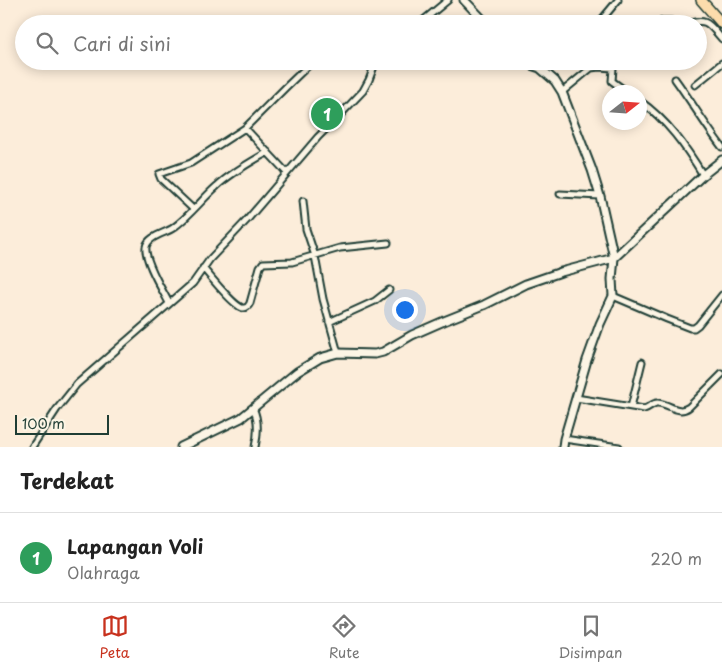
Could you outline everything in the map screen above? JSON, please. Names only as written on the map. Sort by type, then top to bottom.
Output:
[{"type":"highway","points":[[701,0],[722,24]]},
{"type":"street","points":[[430,15],[448,0]]},
{"type":"street","points":[[464,0],[478,15]]},
{"type":"street","points":[[606,15],[618,0]]},
{"type":"street","points":[[707,23],[722,39]]},
{"type":"street","points":[[695,85],[722,63]]},
{"type":"street","points":[[193,209],[159,174],[191,162],[245,128],[304,70]]},
{"type":"street","points":[[32,447],[57,409],[77,384],[193,283],[203,268],[318,137],[363,91],[373,70]]},
{"type":"street","points":[[542,70],[562,92],[592,170],[614,258],[613,296],[600,324],[587,360],[564,443],[618,447]]},
{"type":"street","points":[[562,92],[589,70]]},
{"type":"street","points":[[613,70],[612,81],[617,85]]},
{"type":"street","points":[[675,78],[722,147]]},
{"type":"street","points":[[647,107],[662,119],[703,175]]},
{"type":"street","points":[[245,128],[287,173]]},
{"type":"street","points":[[169,303],[156,278],[146,245],[151,239],[177,225],[222,182],[268,152]]},
{"type":"street","points":[[181,447],[234,422],[312,362],[320,358],[338,353],[375,354],[383,352],[412,335],[444,320],[484,305],[526,284],[561,272],[614,258],[703,175],[722,160]]},
{"type":"street","points":[[560,194],[600,196]]},
{"type":"street","points":[[303,201],[306,229],[315,256],[323,299],[338,353]]},
{"type":"street","points":[[203,268],[229,298],[241,308],[244,308],[250,303],[260,267],[266,262],[279,264],[292,262],[346,247],[388,243]]},
{"type":"street","points":[[330,322],[375,301],[389,290]]},
{"type":"street","points":[[613,296],[667,319],[694,328],[722,295]]},
{"type":"street","points":[[630,407],[642,362]]},
{"type":"street","points":[[576,398],[646,409],[658,403],[676,410],[685,410],[722,374]]},
{"type":"street","points":[[253,408],[257,430],[255,447]]},
{"type":"green space","points":[[329,105],[336,112],[325,123],[318,116]]},
{"type":"place","name":"Lapangan Voli","points":[[327,114]]}]
